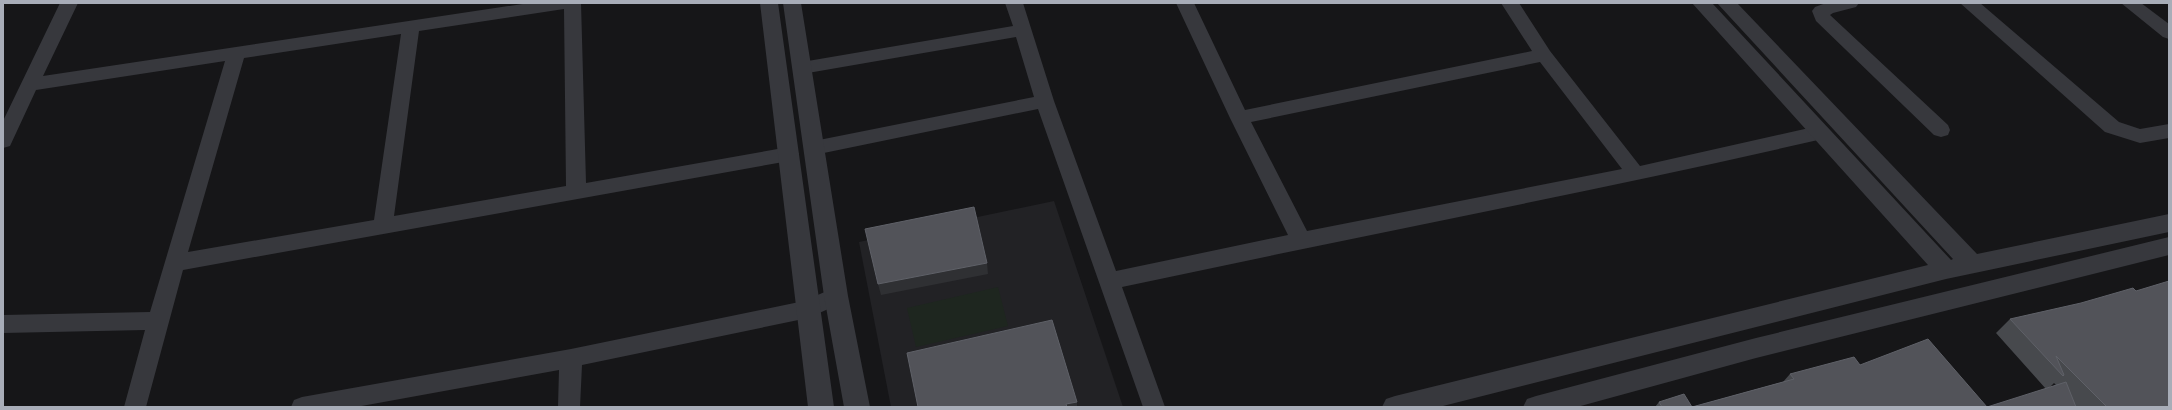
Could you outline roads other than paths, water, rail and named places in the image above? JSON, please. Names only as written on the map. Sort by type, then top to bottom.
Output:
[{"type":"street","points":[[3,141],[69,3]]},
{"type":"street","points":[[29,85],[566,3]]},
{"type":"street","points":[[572,3],[576,192]]},
{"type":"street","points":[[769,3],[821,407]]},
{"type":"street","points":[[792,3],[836,296],[857,407]]},
{"type":"street","points":[[1014,3],[1045,101],[1154,407]]},
{"type":"street","points":[[1185,3],[1239,118],[1302,240]]},
{"type":"street","points":[[1510,3],[1544,55],[1636,174]]},
{"type":"street","points":[[1701,3],[1818,133],[1946,270]]},
{"type":"street","points":[[1726,3],[1972,264]]},
{"type":"street","points":[[1850,3],[1821,11],[1822,17],[1941,130]]},
{"type":"street","points":[[1969,3],[2112,128],[2140,136],[2169,131]]},
{"type":"street","points":[[2130,3],[2169,33]]},
{"type":"street","points":[[383,226],[411,27]]},
{"type":"street","points":[[802,68],[1023,30]]},
{"type":"street","points":[[135,407],[158,321],[236,54]]},
{"type":"street","points":[[1239,118],[1544,55]]},
{"type":"street","points":[[814,148],[1045,101]]},
{"type":"street","points":[[1108,281],[1302,240],[1636,174],[1818,133]]},
{"type":"street","points":[[175,264],[789,154]]},
{"type":"street","points":[[1395,407],[1946,270],[2169,223]]},
{"type":"street","points":[[1552,405],[1599,399],[1756,348],[2169,246]]},
{"type":"street","points":[[302,407],[571,358],[808,309],[836,296]]},
{"type":"street","points":[[3,324],[158,321]]},
{"type":"street","points":[[1736,322],[1756,348]]},
{"type":"street","points":[[569,407],[571,358]]}]
